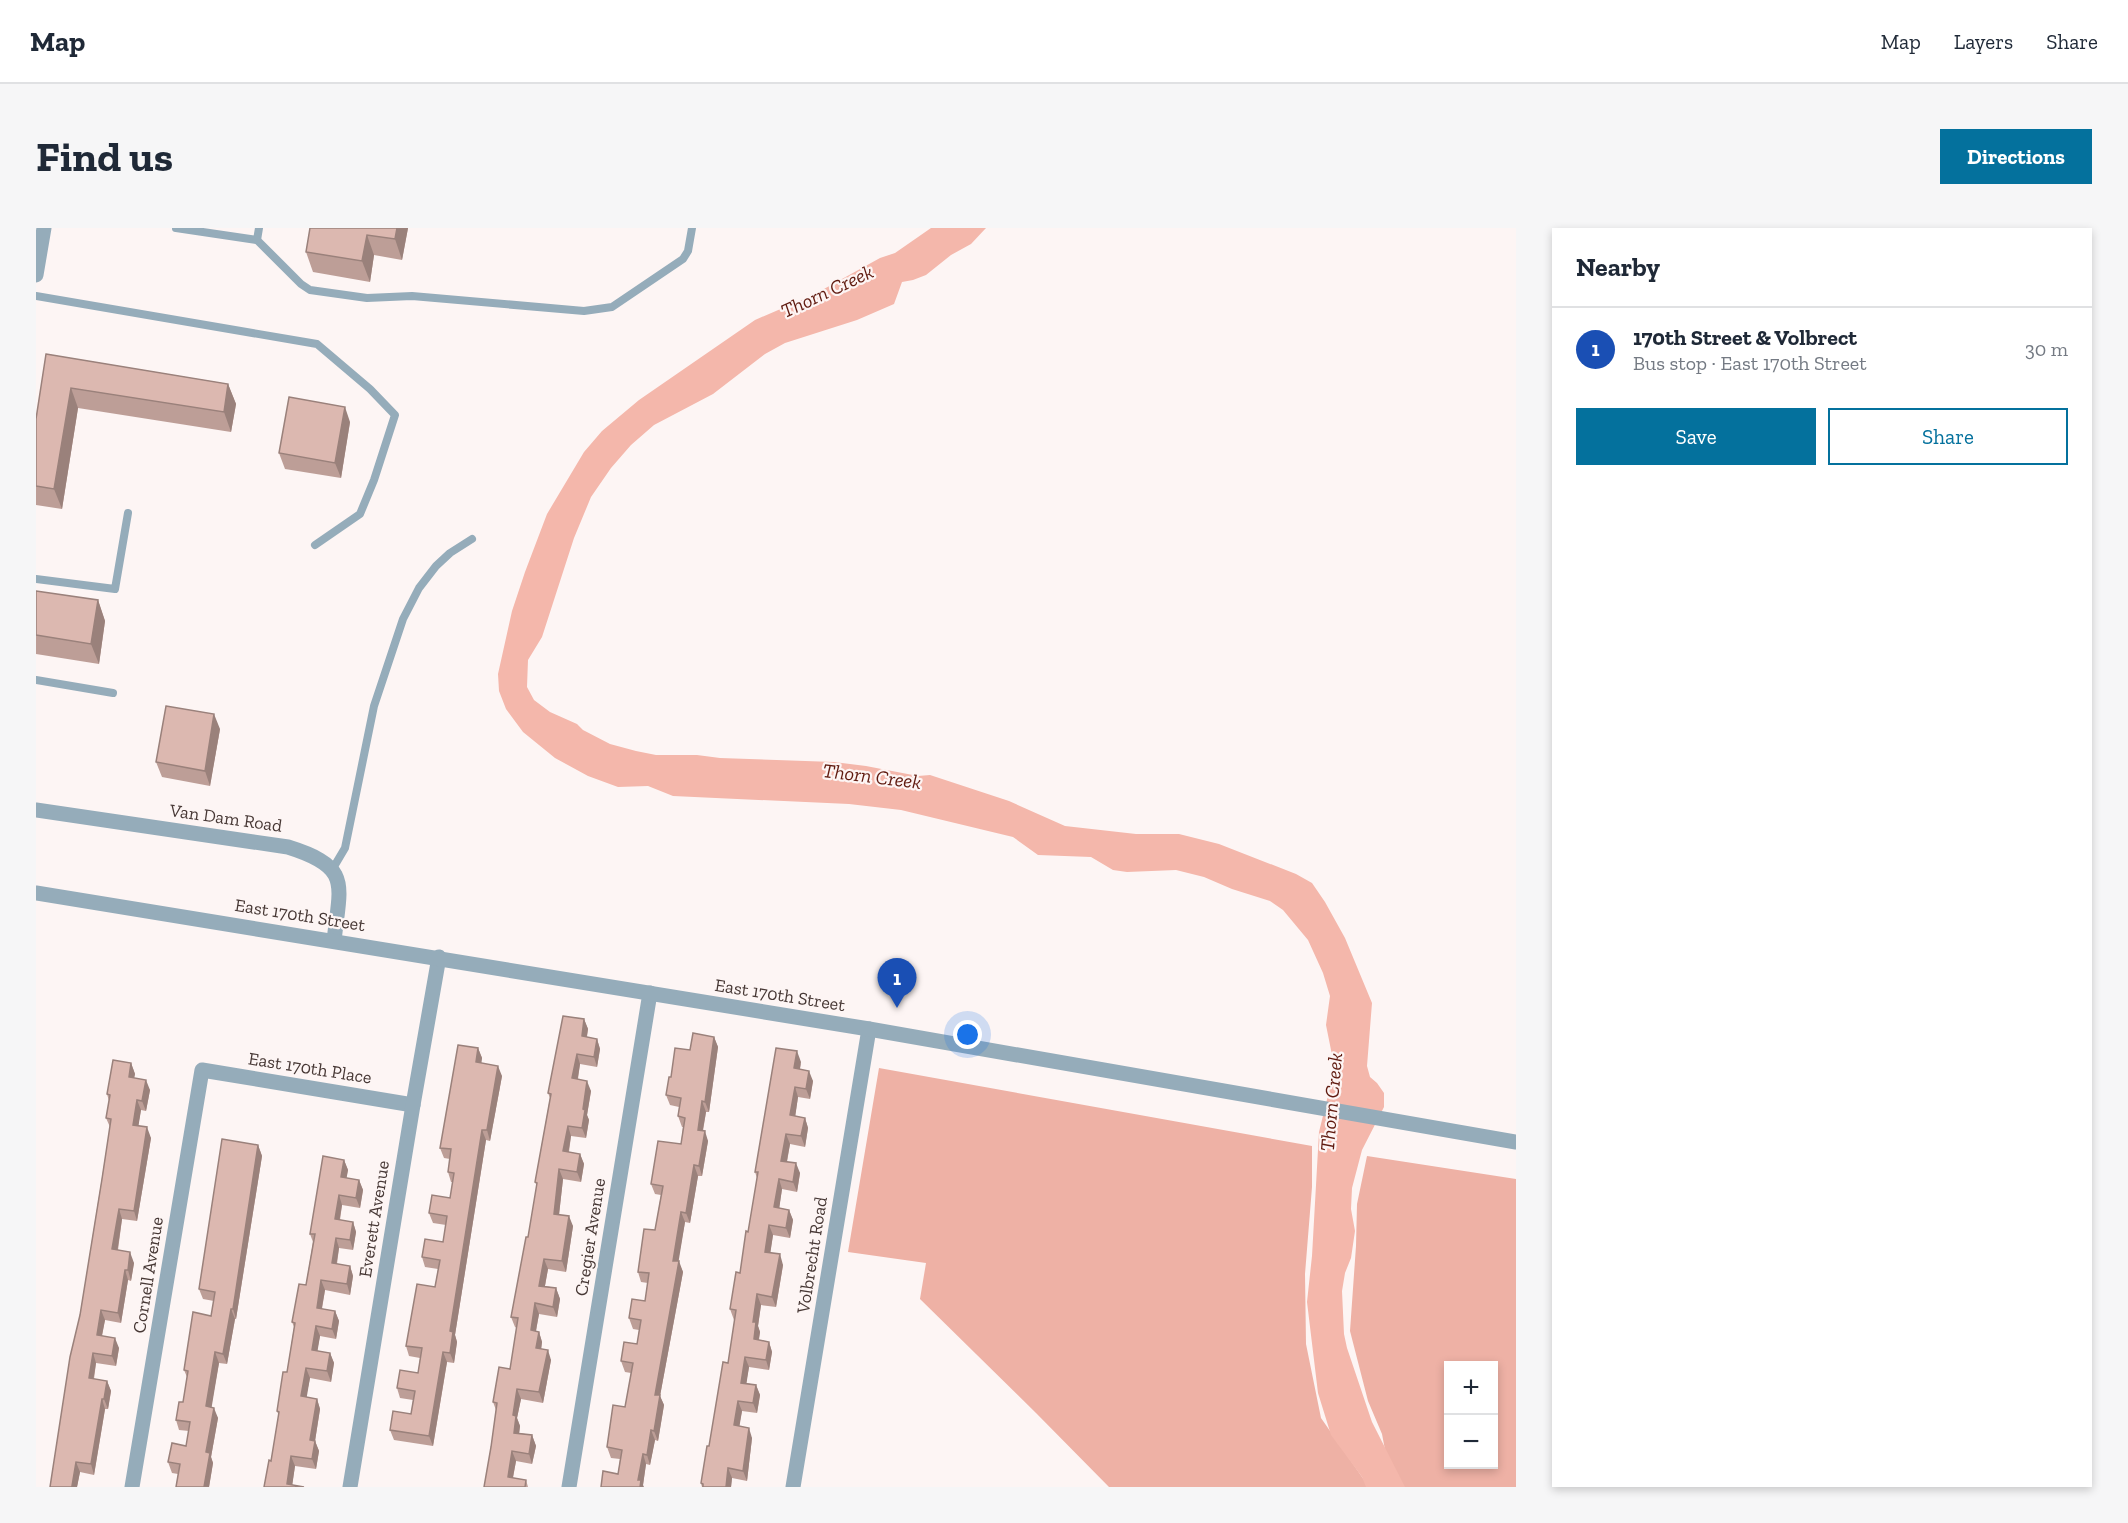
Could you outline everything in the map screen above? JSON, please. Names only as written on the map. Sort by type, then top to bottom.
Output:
[{"type":"street","points":[[36,275],[44,228]]},
{"type":"street","name":"Van Dam Road","points":[[36,810],[288,847],[309,854],[332,870]]},
{"type":"street","points":[[332,870],[338,880],[339,891],[334,940]]},
{"type":"street","name":"East 170th Street","points":[[36,893],[869,1029],[1516,1142]]},
{"type":"street","name":"Everett Avenue","points":[[350,1487],[412,1105],[439,957]]},
{"type":"street","name":"Cregier Avenue","points":[[569,1487],[650,993]]},
{"type":"street","name":"Volbrecht Road","points":[[794,1487],[869,1029]]},
{"type":"street","name":"East 170th Place","points":[[202,1070],[412,1105]]},
{"type":"street","name":"Cornell Avenue","points":[[132,1487],[202,1070]]},
{"type":"lane","points":[[176,228],[257,240],[301,284],[310,290],[367,297],[412,296],[584,311],[612,307],[683,259],[688,251],[692,228]]},
{"type":"lane","points":[[257,240],[259,228]]},
{"type":"lane","points":[[36,296],[317,344],[370,389],[395,415],[374,480],[360,514],[315,545]]},
{"type":"lane","points":[[36,579],[115,589],[128,513]]},
{"type":"lane","points":[[332,870],[345,848],[375,706],[403,619],[419,588],[436,566],[450,553],[472,539]]},
{"type":"lane","points":[[36,680],[113,693]]},
{"type":"shaded area","points":[[879,1068],[1312,1146],[1312,1187],[1305,1274],[1306,1344],[1321,1418],[1369,1487],[1109,1487],[920,1299],[926,1263],[848,1252]]},
{"type":"shaded area","points":[[1367,1156],[1516,1179],[1516,1487],[1397,1487],[1389,1471],[1382,1434],[1368,1401],[1350,1331],[1357,1204]]},
{"type":"water","name":"Thorn Creek","points":[[931,228],[986,228],[971,244],[951,255],[926,275],[902,282],[894,304],[857,320],[785,343],[765,354],[713,394],[654,425],[631,445],[611,468],[591,497],[574,538],[542,637],[528,660],[527,687],[534,700],[550,712],[577,724],[583,730],[610,744],[636,751],[656,755],[834,762],[918,776],[930,775],[1009,801],[1065,826],[1136,834],[1179,834],[1219,844],[1296,874],[1312,883],[1345,938],[1372,1003],[1367,1066],[1370,1077],[1384,1093],[1384,1107],[1362,1150],[1352,1188],[1351,1209],[1355,1231],[1351,1258],[1345,1273],[1342,1291],[1344,1334],[1372,1422],[1405,1487],[1366,1487],[1362,1477],[1331,1435],[1318,1393],[1307,1302],[1319,1132],[1333,1075],[1333,1060],[1326,1025],[1330,996],[1323,973],[1308,940],[1283,910],[1270,901],[1204,877],[1176,870],[1127,872],[1113,870],[1091,857],[1038,855],[1013,837],[901,810],[849,804],[673,796],[648,786],[618,787],[588,776],[555,758],[523,732],[506,709],[499,691],[498,674],[512,611],[547,514],[584,452],[602,431],[639,400],[755,320],[813,295],[880,258],[895,253]]},
{"type":"building","points":[[310,228],[397,228],[395,239],[367,235],[362,261],[306,252]]},
{"type":"building","points":[[46,354],[228,384],[224,412],[71,388],[54,489],[36,486],[36,419]]},
{"type":"building","points":[[289,397],[345,407],[335,463],[279,453]]},
{"type":"building","points":[[36,591],[98,600],[91,644],[36,635]]},
{"type":"building","points":[[166,706],[214,714],[205,771],[156,762]]},
{"type":"building","points":[[563,1016],[584,1019],[582,1036],[597,1039],[594,1057],[577,1054],[572,1078],[587,1081],[583,1109],[585,1110],[582,1128],[568,1126],[563,1151],[580,1154],[577,1172],[559,1169],[554,1214],[569,1216],[562,1261],[544,1259],[539,1286],[556,1288],[553,1307],[535,1303],[531,1330],[539,1332],[536,1348],[548,1350],[539,1392],[517,1389],[513,1415],[516,1416],[514,1433],[532,1435],[529,1454],[512,1451],[508,1477],[526,1480],[525,1487],[484,1487],[497,1403],[493,1402],[499,1367],[510,1369],[518,1318],[511,1317],[526,1237],[528,1237],[537,1183],[535,1182],[551,1094],[548,1093]]},
{"type":"building","points":[[693,1033],[714,1037],[705,1102],[702,1101],[698,1130],[705,1131],[699,1166],[694,1165],[686,1213],[681,1212],[673,1261],[679,1261],[655,1395],[660,1395],[654,1431],[651,1430],[647,1455],[643,1454],[638,1480],[641,1480],[640,1487],[601,1487],[603,1471],[618,1474],[622,1450],[607,1447],[613,1405],[625,1407],[633,1363],[621,1361],[624,1342],[637,1344],[641,1320],[629,1318],[632,1299],[645,1301],[649,1273],[638,1272],[644,1229],[655,1230],[663,1186],[651,1184],[658,1141],[681,1144],[685,1118],[678,1116],[681,1098],[666,1095],[669,1077],[671,1077],[675,1048],[690,1050]]},
{"type":"building","points":[[458,1045],[478,1048],[476,1062],[498,1066],[487,1130],[482,1130],[450,1331],[453,1332],[450,1353],[443,1352],[429,1436],[390,1430],[393,1411],[411,1414],[415,1391],[397,1388],[400,1370],[418,1373],[422,1348],[406,1346],[417,1284],[435,1287],[440,1260],[422,1257],[425,1239],[443,1242],[447,1216],[429,1213],[432,1195],[450,1198],[454,1173],[448,1172],[451,1149],[440,1148]]},
{"type":"building","points":[[776,1048],[797,1051],[794,1068],[809,1071],[806,1089],[795,1087],[790,1115],[805,1118],[801,1136],[786,1134],[781,1161],[796,1163],[793,1182],[779,1179],[774,1207],[789,1210],[786,1228],[769,1225],[765,1252],[780,1254],[772,1297],[757,1294],[753,1322],[756,1322],[754,1339],[769,1342],[766,1360],[745,1357],[741,1383],[756,1385],[753,1403],[738,1401],[734,1425],[749,1428],[743,1471],[728,1468],[726,1487],[703,1487],[701,1483],[723,1362],[728,1363],[736,1310],[730,1309],[736,1272],[740,1273],[746,1231],[748,1232],[758,1172],[755,1172]]},
{"type":"building","points":[[113,1060],[131,1063],[129,1077],[146,1080],[142,1101],[137,1100],[133,1125],[147,1127],[134,1211],[119,1209],[112,1249],[130,1252],[128,1270],[125,1270],[118,1313],[101,1310],[97,1335],[115,1338],[112,1356],[93,1353],[89,1378],[107,1381],[91,1464],[76,1462],[72,1486],[76,1487],[50,1487],[111,1119],[106,1118],[110,1095],[107,1094]]},
{"type":"building","points":[[222,1139],[258,1145],[233,1309],[231,1309],[223,1354],[215,1352],[206,1406],[214,1408],[206,1452],[210,1453],[204,1487],[176,1487],[180,1464],[168,1462],[172,1443],[186,1446],[190,1422],[176,1420],[179,1402],[183,1402],[188,1371],[184,1370],[193,1312],[211,1316],[215,1292],[199,1289]]},
{"type":"building","points":[[323,1156],[344,1160],[341,1177],[359,1180],[356,1198],[339,1195],[335,1219],[353,1222],[350,1240],[336,1238],[332,1263],[350,1266],[347,1284],[321,1280],[317,1308],[335,1311],[332,1329],[316,1326],[312,1350],[330,1353],[327,1371],[306,1368],[301,1396],[317,1399],[310,1440],[315,1441],[312,1459],[291,1456],[287,1484],[304,1487],[264,1487],[269,1460],[271,1461],[283,1372],[287,1372],[295,1323],[292,1322],[299,1284],[306,1285],[315,1234],[310,1234]]},
{"type":"place","name":"170th Street & Volbrect","points":[[897,1008]]}]
